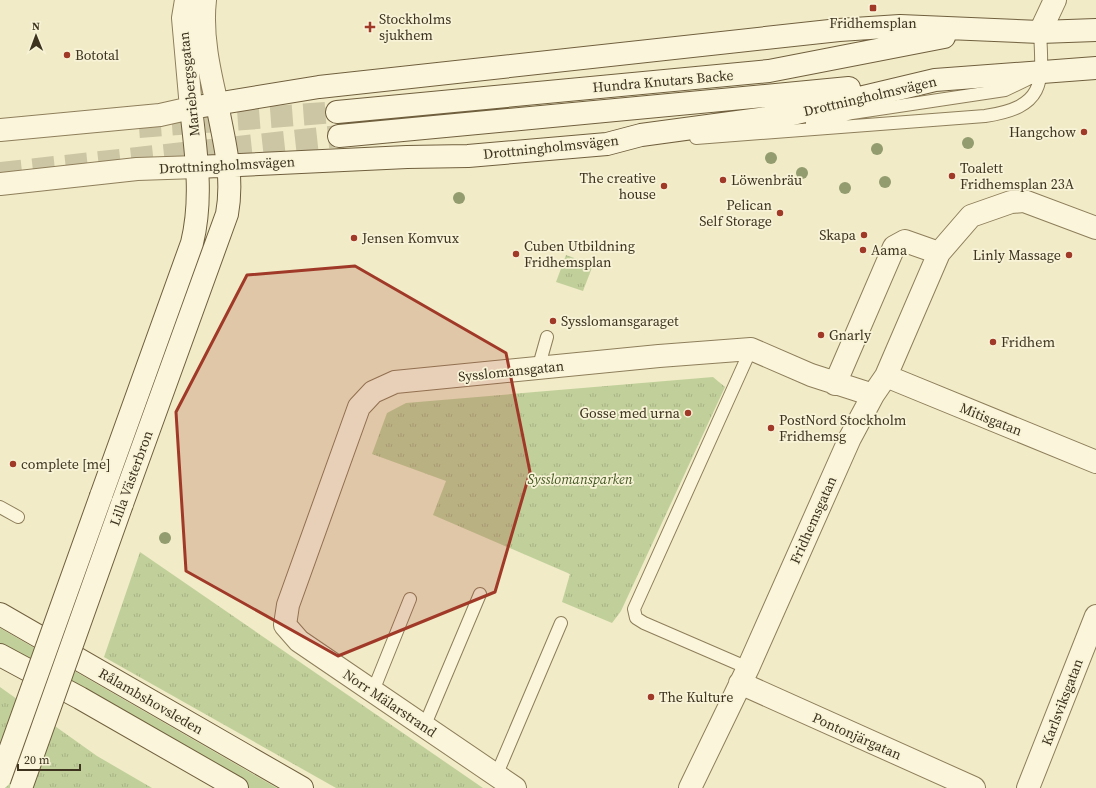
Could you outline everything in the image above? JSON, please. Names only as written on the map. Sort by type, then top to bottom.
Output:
[{"type":"main road","name":"Mariebergsgatan","points":[[186,0],[183,18],[197,167]]},
{"type":"main road","name":"Mariebergsgatan","points":[[205,0],[204,14],[209,64],[229,166]]},
{"type":"main road","points":[[1039,0],[1040,32]]},
{"type":"main road","points":[[1040,32],[1055,0]]},
{"type":"main road","points":[[0,130],[160,115],[191,108],[319,87],[839,30],[900,26],[1040,32],[1096,30]]},
{"type":"main road","name":"Hundra Knutars Backe","points":[[337,112],[769,71],[986,29]]},
{"type":"main road","name":"Drottningholmsvägen","points":[[0,184],[137,169],[229,166],[399,157],[468,156],[607,144],[641,135],[788,115],[935,80],[1096,68]]},
{"type":"main road","name":"Hundra Knutars Backe","points":[[339,136],[935,80]]},
{"type":"main road","name":"Lilla Västerbron","points":[[22,788],[122,504],[227,214],[230,194],[229,166]]},
{"type":"main road","name":"Lilla Västerbron","points":[[0,778],[192,243],[197,221],[197,167]]},
{"type":"main road","name":"Fridhemsgatan","points":[[690,788],[744,676],[850,438],[873,394],[886,376],[939,253],[971,216],[1011,202],[1024,201],[1096,228]]},
{"type":"main road","points":[[835,384],[894,247],[905,241],[939,253]]},
{"type":"main road","name":"Sysslomansgatan","points":[[288,605],[359,407],[374,392],[395,382],[651,357],[751,350],[835,384],[873,394]]},
{"type":"main road","name":"Mitisgatan","points":[[886,376],[1096,462]]},
{"type":"main road","name":"Norr Mälarstrand","points":[[288,605],[285,624],[299,641],[515,788]]},
{"type":"main road","name":"Rålambshovsleden","points":[[0,614],[302,788]]},
{"type":"main road","name":"Karlsviksgatan","points":[[1028,788],[1096,616]]},
{"type":"main road","points":[[0,655],[80,698],[237,788]]},
{"type":"main road","name":"Pontonjärgatan","points":[[744,676],[974,788]]},
{"type":"lane","points":[[607,144],[985,116],[1008,112],[1022,104],[1033,95],[1040,85],[1042,72],[1040,32]]},
{"type":"lane","points":[[784,131],[852,113],[1005,90],[1042,72]]},
{"type":"lane","points":[[538,369],[547,337]]},
{"type":"lane","points":[[744,676],[644,624],[636,618],[634,609],[751,350]]},
{"type":"lane","points":[[0,507],[18,517]]},
{"type":"lane","points":[[424,727],[480,594]]},
{"type":"lane","points":[[372,691],[410,599]]},
{"type":"lane","points":[[496,776],[561,623]]},
{"type":"highlighted area","points":[[355,266],[506,353],[530,472],[495,592],[338,656],[186,571],[176,412],[247,275]]},
{"type":"green space","points":[[566,255],[593,265],[583,291],[556,282]]},
{"type":"green space","name":"Sysslomansparken","points":[[713,377],[725,387],[621,611],[612,623],[562,602],[570,574],[433,515],[446,481],[372,454],[387,413],[406,403]]},
{"type":"green space","points":[[140,552],[483,788],[336,788],[104,657]]},
{"type":"green space","points":[[0,628],[277,788],[247,788],[0,646]]},
{"type":"green space","points":[[0,687],[97,756],[152,788],[0,788]]},
{"type":"tunnel","points":[[139,127],[337,112]]},
{"type":"tunnel","points":[[0,173],[339,136]]},
{"type":"place","name":"Fridhemsplan","points":[[873,8]]},
{"type":"place","name":"Stockholms sjukhem","points":[[370,27]]},
{"type":"place","name":"Bototal","points":[[67,55]]},
{"type":"place","name":"Hangchow","points":[[1084,132]]},
{"type":"place","name":"Toalett Fridhemsplan 23A","points":[[952,176]]},
{"type":"place","name":"Löwenbräu","points":[[723,180]]},
{"type":"place","name":"The creative house","points":[[664,186]]},
{"type":"place","name":"Pelican Self Storage","points":[[780,213]]},
{"type":"place","name":"Skapa","points":[[864,235]]},
{"type":"place","name":"Jensen Komvux","points":[[354,238]]},
{"type":"place","name":"Aama","points":[[863,250]]},
{"type":"place","name":"Cuben Utbildning Fridhemsplan","points":[[516,254]]},
{"type":"place","name":"Linly Massage","points":[[1069,255]]},
{"type":"place","name":"Sysslomansgaraget","points":[[553,321]]},
{"type":"place","name":"Gnarly","points":[[821,335]]},
{"type":"place","name":"Fridhem","points":[[993,342]]},
{"type":"place","name":"Gosse med urna","points":[[688,413]]},
{"type":"place","name":"PostNord Stockholm Fridhemsg","points":[[771,428]]},
{"type":"place","name":"complete [me]","points":[[13,464]]},
{"type":"place","name":"The Kulture","points":[[651,697]]}]
